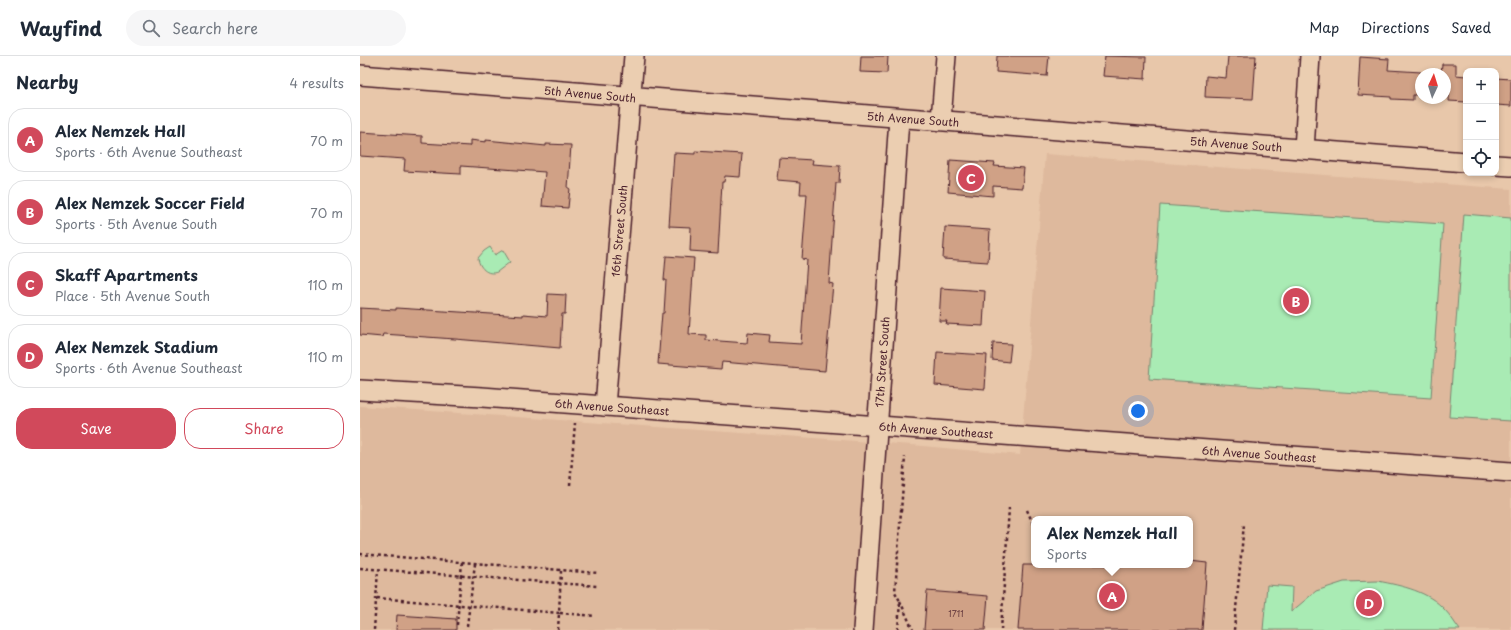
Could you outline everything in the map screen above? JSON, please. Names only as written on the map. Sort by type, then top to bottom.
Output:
[{"type":"street","name":"16th Street South","points":[[605,406],[634,56]]},
{"type":"street","points":[[941,120],[946,56]]},
{"type":"street","points":[[1304,149],[1310,56]]},
{"type":"street","name":"5th Avenue South","points":[[360,75],[899,119],[941,120],[1463,162]]},
{"type":"street","name":"17th Street South","points":[[863,630],[899,119]]},
{"type":"street","points":[[1499,165],[1511,166]]},
{"type":"street","name":"6th Avenue Southeast","points":[[360,390],[482,397],[1511,472]]},
{"type":"path","points":[[570,485],[575,423]]},
{"type":"path","points":[[905,457],[895,592],[913,630]]},
{"type":"path","points":[[1001,630],[1009,508]]},
{"type":"path","points":[[1027,510],[1031,519]]},
{"type":"path","points":[[1234,630],[1244,524]]},
{"type":"path","points":[[360,554],[598,573]]},
{"type":"path","points":[[457,625],[462,562]]},
{"type":"path","points":[[467,626],[475,564]]},
{"type":"path","points":[[360,568],[597,586]]},
{"type":"path","points":[[374,630],[378,570]]},
{"type":"path","points":[[558,630],[561,571]]},
{"type":"path","points":[[376,598],[595,616]]},
{"type":"path","points":[[898,630],[900,601]]},
{"type":"shaded area","points":[[1045,154],[1511,189],[1511,630],[360,630],[360,406],[912,445],[1020,455]]},
{"type":"green space","points":[[1160,205],[1443,224],[1431,398],[1149,379]]},
{"type":"green space","points":[[1464,214],[1511,218],[1511,421],[1449,417]]},
{"type":"green space","points":[[490,247],[495,255],[503,250],[510,262],[497,272],[493,273],[484,270],[480,265],[478,258]]},
{"type":"green space","points":[[1378,581],[1406,587],[1431,598],[1447,612],[1460,630],[1263,630],[1267,585],[1292,587],[1291,612],[1316,591],[1344,582]]},
{"type":"building","points":[[861,56],[888,56],[887,73],[860,72]]},
{"type":"building","points":[[997,56],[1049,56],[1047,76],[996,72]]},
{"type":"building","points":[[1105,56],[1146,57],[1145,79],[1103,76]]},
{"type":"building","points":[[1228,56],[1256,56],[1253,99],[1205,97],[1206,76],[1226,78]]},
{"type":"building","points":[[1360,57],[1389,59],[1388,70],[1415,72],[1415,95],[1413,95],[1413,100],[1358,95]]},
{"type":"building","points":[[1442,64],[1456,64],[1456,75],[1463,76],[1463,102],[1451,101],[1451,68],[1442,68]]},
{"type":"building","points":[[1499,78],[1511,79],[1511,106],[1499,105]]},
{"type":"building","points":[[360,132],[422,136],[422,143],[470,146],[470,140],[486,142],[486,140],[546,146],[546,144],[571,145],[568,208],[542,206],[545,172],[461,166],[461,174],[404,171],[405,159],[360,156]]},
{"type":"building","points":[[695,151],[742,154],[740,177],[725,176],[724,182],[722,182],[718,253],[690,251],[691,227],[669,226],[674,153],[695,154]]},
{"type":"building","points":[[779,158],[813,160],[812,164],[840,166],[839,183],[836,183],[829,283],[833,284],[825,371],[722,362],[721,369],[658,364],[662,313],[664,313],[666,256],[694,258],[689,334],[706,335],[706,340],[747,343],[748,333],[770,335],[769,342],[801,344],[807,260],[802,259],[807,194],[800,194],[801,182],[777,180]]},
{"type":"building","points":[[950,160],[995,163],[994,166],[1024,168],[1022,188],[993,186],[993,196],[948,192]]},
{"type":"building","points":[[945,227],[990,230],[988,262],[943,259]]},
{"type":"building","points":[[941,288],[985,291],[983,326],[946,324],[947,321],[939,321]]},
{"type":"building","points":[[548,294],[566,295],[565,314],[562,314],[560,348],[383,334],[382,337],[360,335],[360,308],[396,310],[396,308],[523,316],[523,314],[547,316]]},
{"type":"building","points":[[993,343],[1011,344],[1009,362],[992,360]]},
{"type":"building","points":[[937,352],[987,355],[985,389],[935,385]]},
{"type":"building","points":[[1193,561],[1207,563],[1202,630],[1018,630],[1023,565],[1031,565],[1031,568],[1193,568]]},
{"type":"building","points":[[927,591],[988,596],[985,630],[924,630]]},
{"type":"building","points":[[397,615],[456,619],[456,630],[396,630]]},
{"type":"place","name":"Skaff Apartments","points":[[971,178]]},
{"type":"place","name":"Alex Nemzek Soccer Field","points":[[1296,301]]},
{"type":"place","name":"Alex Nemzek Hall","points":[[1112,596]]},
{"type":"place","name":"Alex Nemzek Stadium","points":[[1369,603]]}]
